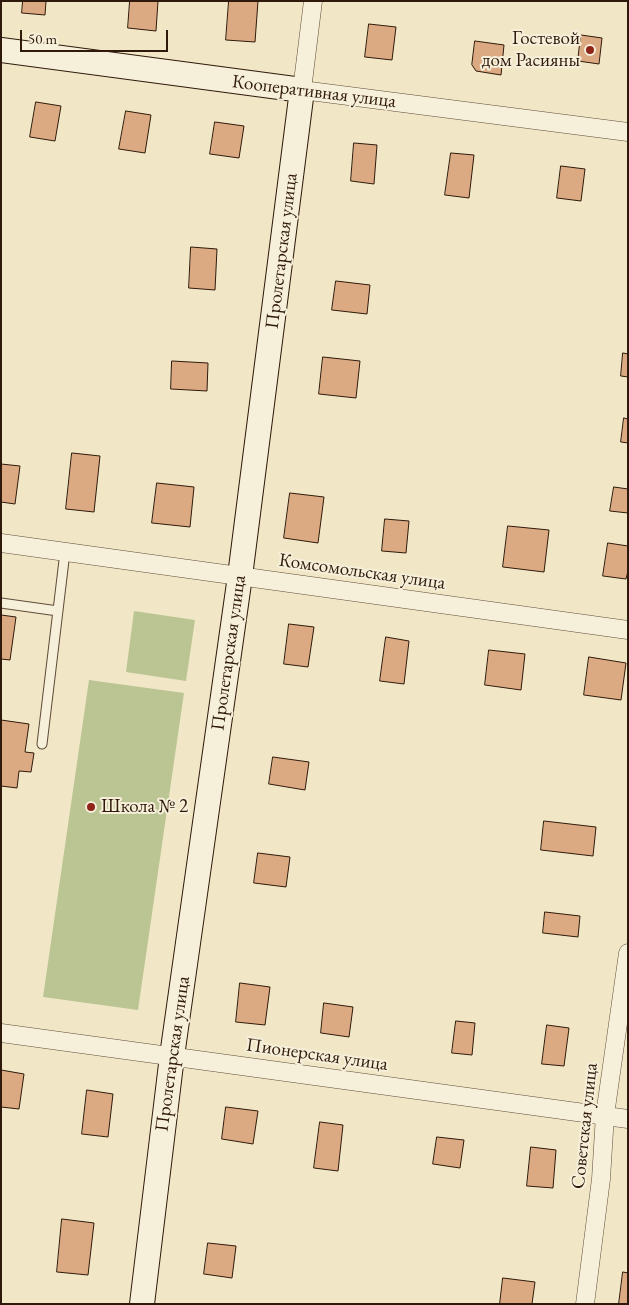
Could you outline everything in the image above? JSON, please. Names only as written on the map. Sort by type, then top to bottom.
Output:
[{"type":"street","name":"Пролетарская улица","points":[[142,1304],[172,1056],[240,576],[313,1]]},
{"type":"street","name":"Кооперативная улица","points":[[1,50],[628,132]]},
{"type":"street","name":"Комсомольская улица","points":[[1,542],[628,630]]},
{"type":"street","name":"Советская улица","points":[[585,1304],[601,1179],[605,1115],[628,953]]},
{"type":"street","name":"Пионерская улица","points":[[1,1032],[628,1119]]},
{"type":"lane","points":[[42,744],[65,552]]},
{"type":"lane","points":[[1,603],[58,611]]},
{"type":"green space","points":[[134,611],[195,620],[186,681],[126,672]]},
{"type":"green space","points":[[89,680],[184,693],[138,1010],[43,997]]},
{"type":"building","points":[[23,1],[46,1],[45,15],[22,13]]},
{"type":"building","points":[[130,1],[158,1],[156,31],[128,28]]},
{"type":"building","points":[[229,1],[258,1],[255,42],[226,40]]},
{"type":"building","points":[[369,24],[396,27],[392,60],[365,57]]},
{"type":"building","name":"Гостевой дом Расияны","points":[[581,35],[602,38],[599,64],[578,61]]},
{"type":"building","points":[[475,41],[504,45],[501,75],[476,71],[472,65]]},
{"type":"building","points":[[36,102],[61,106],[55,141],[30,137]]},
{"type":"building","points":[[126,111],[151,115],[145,153],[119,149]]},
{"type":"building","points":[[215,122],[244,126],[239,158],[210,154]]},
{"type":"building","points":[[354,143],[377,145],[374,184],[351,181]]},
{"type":"building","points":[[451,153],[474,155],[469,198],[445,195]]},
{"type":"building","points":[[561,166],[585,169],[581,201],[557,198]]},
{"type":"building","points":[[191,247],[217,249],[215,290],[189,288]]},
{"type":"building","points":[[336,281],[370,285],[367,314],[332,310]]},
{"type":"building","points":[[623,353],[628,354],[628,377],[621,376]]},
{"type":"building","points":[[323,357],[360,361],[356,398],[319,394]]},
{"type":"building","points":[[172,361],[208,363],[207,391],[171,389]]},
{"type":"building","points":[[624,418],[628,419],[628,443],[621,442]]},
{"type":"building","points":[[72,453],[100,456],[94,512],[66,509]]},
{"type":"building","points":[[1,464],[20,466],[15,504],[1,502]]},
{"type":"building","points":[[157,483],[194,487],[190,527],[152,523]]},
{"type":"building","points":[[614,487],[628,489],[628,513],[610,511]]},
{"type":"building","points":[[290,493],[324,497],[318,543],[284,538]]},
{"type":"building","points":[[385,519],[409,521],[406,553],[382,551]]},
{"type":"building","points":[[508,526],[549,530],[544,572],[503,567]]},
{"type":"building","points":[[608,543],[628,546],[628,571],[626,579],[603,576]]},
{"type":"building","points":[[1,615],[16,617],[10,660],[1,659]]},
{"type":"building","points":[[289,624],[314,627],[308,667],[284,664]]},
{"type":"building","points":[[386,637],[409,641],[404,684],[380,681]]},
{"type":"building","points":[[489,650],[525,654],[521,690],[485,685]]},
{"type":"building","points":[[589,657],[626,663],[621,700],[584,695]]},
{"type":"building","points":[[1,720],[29,724],[25,752],[34,753],[31,772],[19,771],[17,788],[1,786]]},
{"type":"building","points":[[273,757],[309,762],[305,790],[269,784]]},
{"type":"building","points":[[544,821],[596,827],[593,856],[541,850]]},
{"type":"building","points":[[258,853],[290,857],[286,887],[254,883]]},
{"type":"building","points":[[545,912],[580,916],[578,937],[543,933]]},
{"type":"building","points":[[240,983],[270,987],[265,1025],[236,1022]]},
{"type":"building","points":[[324,1003],[353,1007],[349,1037],[321,1033]]},
{"type":"building","points":[[456,1021],[475,1023],[472,1055],[452,1053]]},
{"type":"building","points":[[547,1025],[569,1028],[564,1066],[542,1064]]},
{"type":"building","points":[[1,1070],[24,1074],[19,1109],[1,1107]]},
{"type":"building","points":[[87,1090],[113,1094],[108,1137],[82,1134]]},
{"type":"building","points":[[226,1107],[258,1111],[253,1144],[222,1139]]},
{"type":"building","points":[[320,1122],[343,1125],[338,1171],[314,1168]]},
{"type":"building","points":[[437,1137],[464,1140],[460,1168],[433,1164]]},
{"type":"building","points":[[531,1147],[556,1150],[553,1188],[527,1186]]},
{"type":"building","points":[[62,1219],[94,1223],[88,1275],[57,1272]]},
{"type":"building","points":[[208,1243],[236,1246],[232,1278],[204,1274]]},
{"type":"building","points":[[623,1272],[628,1273],[628,1304],[619,1304]]},
{"type":"building","points":[[503,1278],[535,1282],[532,1304],[500,1304]]},
{"type":"place","name":"Гостевой дом Расияны","points":[[590,50]]},
{"type":"place","name":"Школа № 2","points":[[91,807]]}]
